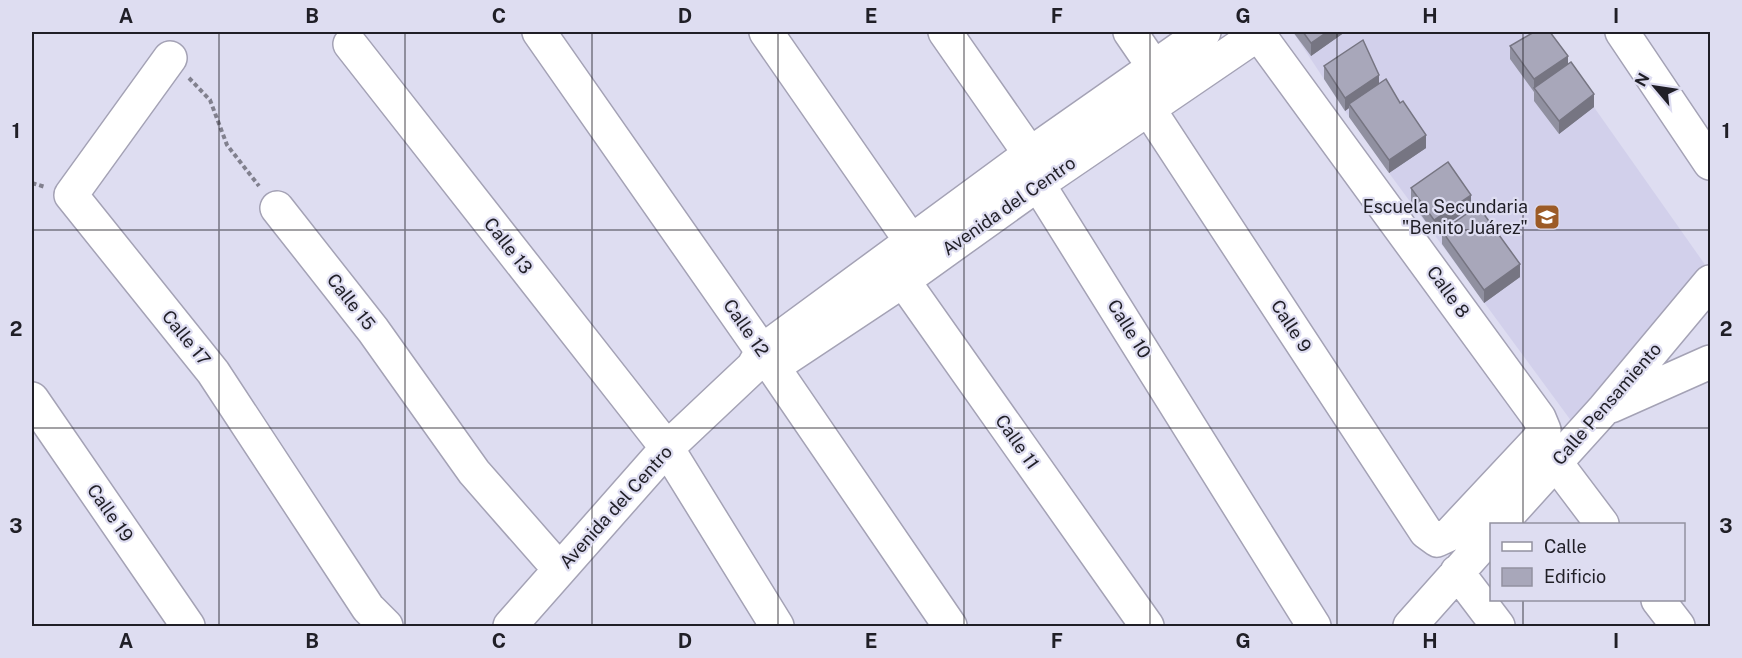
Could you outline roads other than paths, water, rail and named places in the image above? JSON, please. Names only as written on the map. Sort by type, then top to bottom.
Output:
[{"type":"street","name":"Calle 12","points":[[539,32],[762,362],[950,627]]},
{"type":"street","name":"Calle 11","points":[[766,32],[901,260],[1146,627]]},
{"type":"street","name":"Calle 10","points":[[945,32],[1034,169],[1314,627]]},
{"type":"street","points":[[1130,32],[1154,67]]},
{"type":"street","name":"Avenida del Centro","points":[[513,626],[667,448],[762,362],[901,260],[1034,169],[1154,67],[1204,32]]},
{"type":"street","name":"Avenida del Centro","points":[[1034,169],[1148,108],[1259,32]]},
{"type":"street","name":"Calle 8","points":[[1259,32],[1539,418],[1544,430],[1538,440],[1450,534],[1437,540]]},
{"type":"street","points":[[1623,32],[1710,163]]},
{"type":"street","name":"Calle 13","points":[[350,44],[667,448],[777,627]]},
{"type":"street","name":"Calle 17","points":[[170,58],[71,195],[213,372],[368,608],[386,627]]},
{"type":"street","name":"Calle 9","points":[[1148,108],[1426,532],[1437,540]]},
{"type":"street","name":"Calle 15","points":[[276,208],[373,330],[474,472],[560,570]]},
{"type":"street","name":"Calle Pensamiento","points":[[1502,523],[1604,409],[1710,282]]},
{"type":"street","points":[[1604,409],[1710,362]]},
{"type":"street","name":"Calle 19","points":[[32,399],[188,627]]},
{"type":"street","points":[[1557,463],[1601,523]]},
{"type":"street","points":[[1410,627],[1490,535]]},
{"type":"street","points":[[1457,572],[1498,627]]},
{"type":"street","points":[[1659,601],[1677,627]]},
{"type":"place","name":"Escuela Secundaria \"Benito Juárez\"","points":[[1547,217]]}]
